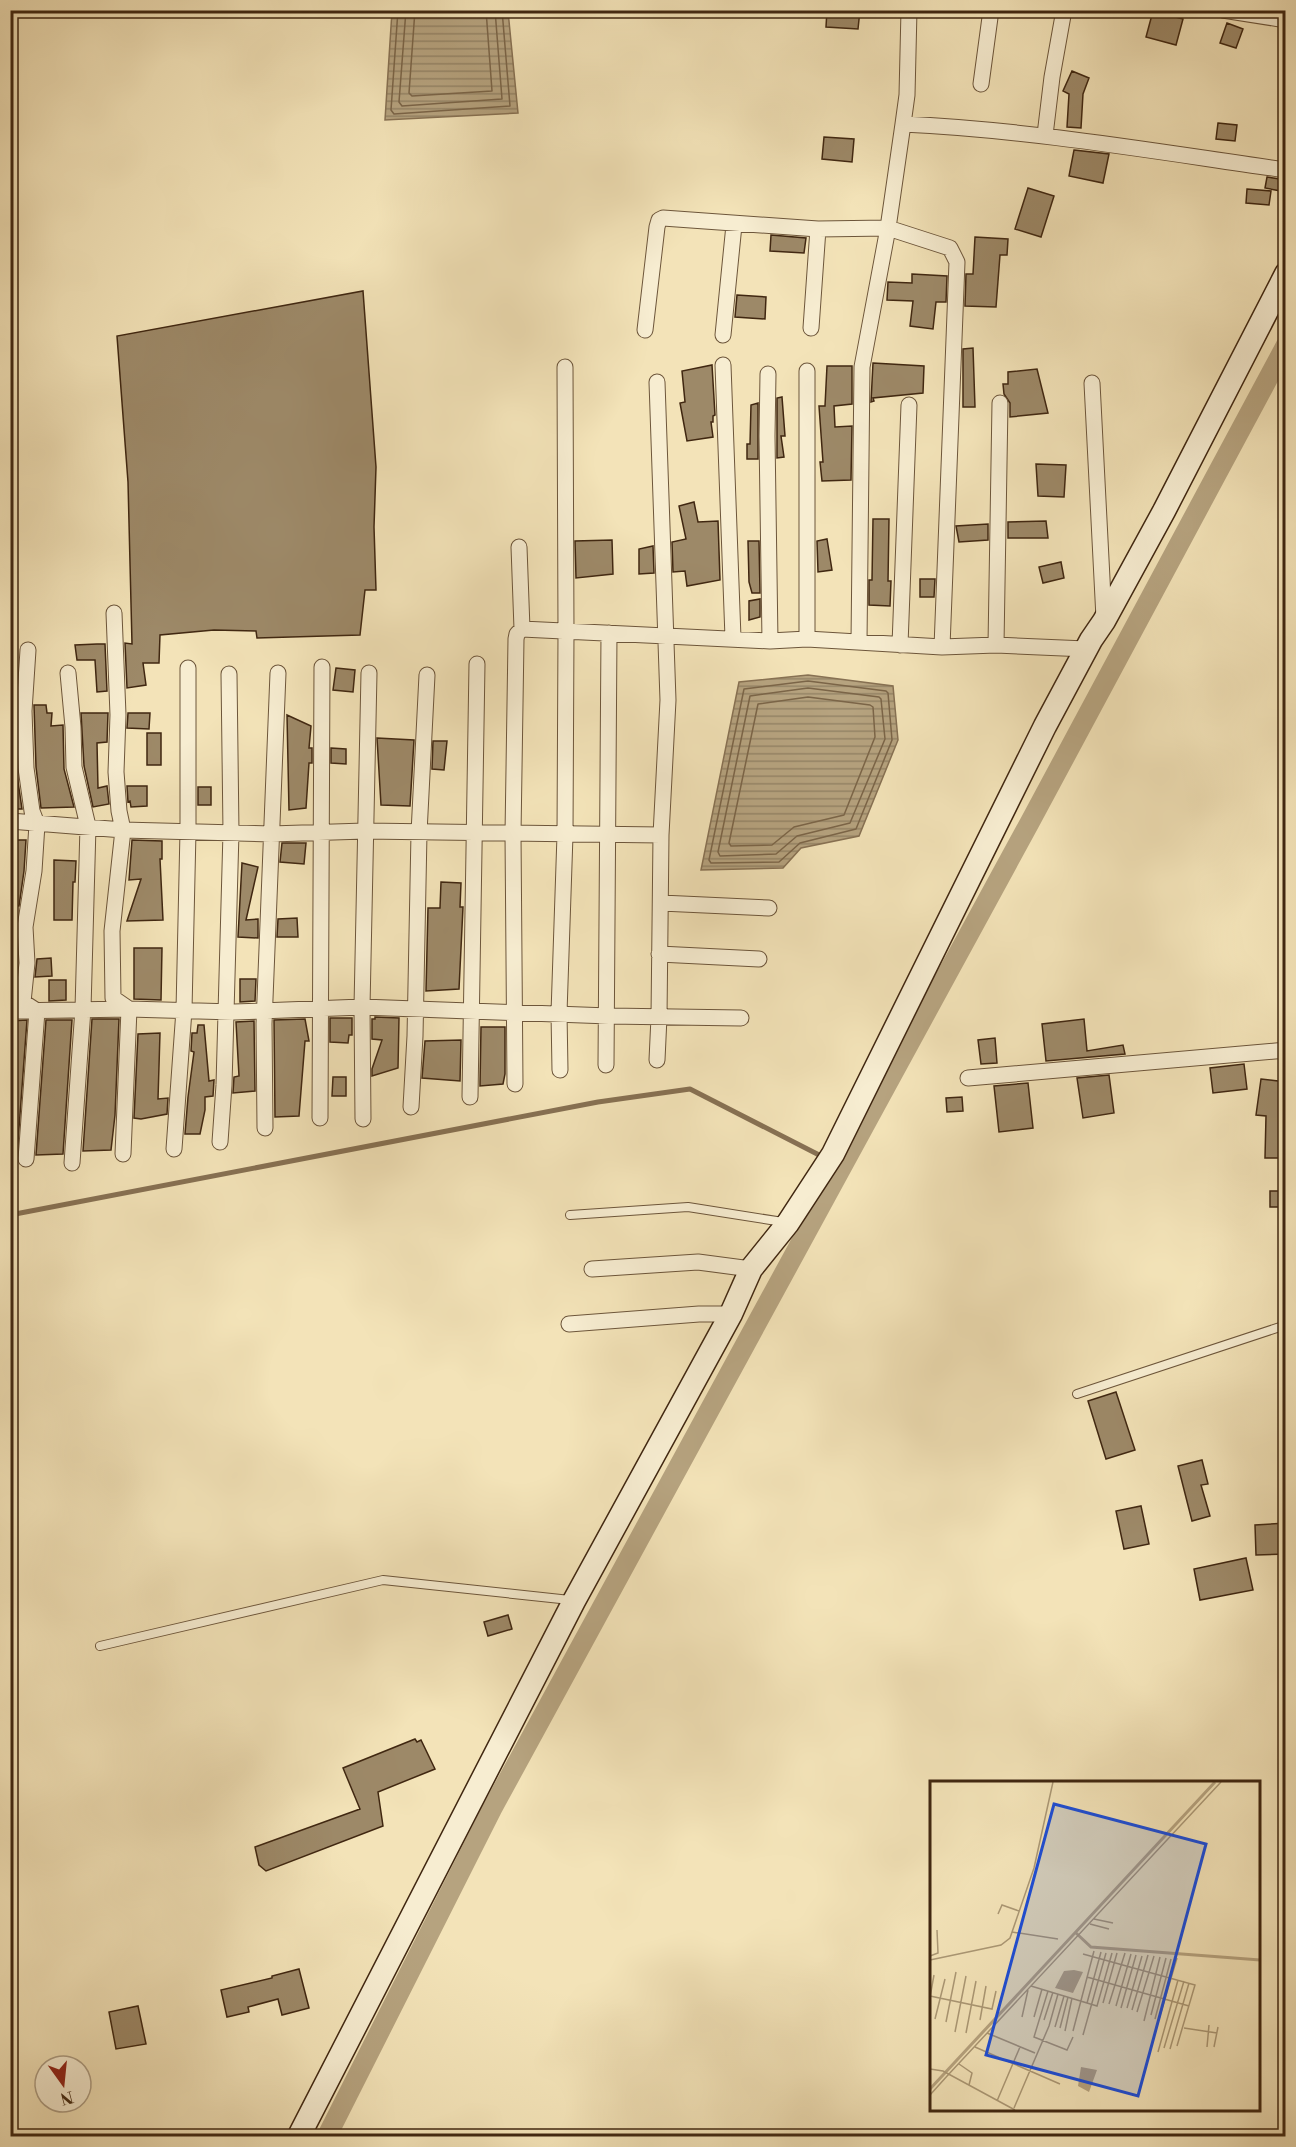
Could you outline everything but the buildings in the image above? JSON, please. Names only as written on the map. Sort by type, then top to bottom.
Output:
[{"type":"main road","points":[[299,2136],[574,1601],[731,1314],[751,1269],[788,1223],[828,1163],[1040,737],[1086,649],[1104,621],[1164,511],[1286,274]]},
{"type":"street","points":[[859,642],[861,367],[888,228],[907,95],[909,10]]},
{"type":"street","points":[[981,84],[991,10]]},
{"type":"street","points":[[1045,135],[1064,10]]},
{"type":"street","points":[[1223,10],[1286,20]]},
{"type":"street","points":[[903,124],[1045,135],[1286,170]]},
{"type":"street","points":[[645,330],[659,220],[667,218],[734,225],[818,229],[888,228],[945,245],[955,254],[957,262],[942,647]]},
{"type":"street","points":[[723,335],[734,225]]},
{"type":"street","points":[[811,328],[818,229]]},
{"type":"street","points":[[723,365],[733,638]]},
{"type":"street","points":[[560,1070],[559,1013],[565,835],[565,367]]},
{"type":"street","points":[[807,371],[807,639]]},
{"type":"street","points":[[768,374],[770,641]]},
{"type":"street","points":[[657,382],[668,700],[661,835],[657,1060]]},
{"type":"street","points":[[1092,383],[1104,621]]},
{"type":"street","points":[[996,645],[1000,403]]},
{"type":"street","points":[[900,645],[909,405]]},
{"type":"street","points":[[515,1084],[513,834],[516,639],[522,629],[519,547]]},
{"type":"street","points":[[114,613],[118,715],[116,772],[123,830],[112,931],[113,998],[129,1008]]},
{"type":"street","points":[[522,629],[770,641],[807,639],[942,647],[996,645],[1086,649]]},
{"type":"street","points":[[606,1065],[609,633]]},
{"type":"street","points":[[27,650],[24,711],[26,768],[32,811],[38,824],[34,871],[25,927],[27,963],[23,1002],[37,1011]]},
{"type":"street","points":[[470,1097],[477,664]]},
{"type":"street","points":[[320,1118],[322,667]]},
{"type":"street","points":[[174,1149],[184,1010],[188,831],[188,668]]},
{"type":"street","points":[[68,673],[74,767],[88,826],[83,1009],[72,1163]]},
{"type":"street","points":[[265,1128],[265,1011],[278,673]]},
{"type":"street","points":[[363,1119],[362,1007],[369,673]]},
{"type":"street","points":[[220,1142],[224,1085],[231,832],[229,674]]},
{"type":"street","points":[[411,1107],[416,1008],[419,833],[427,675]]},
{"type":"street","points":[[10,821],[123,830],[271,834],[365,831],[661,835]]},
{"type":"street","points":[[661,903],[769,908]]},
{"type":"street","points":[[659,954],[759,959]]},
{"type":"street","points":[[10,1011],[129,1008],[265,1011],[362,1007],[606,1016],[741,1018]]},
{"type":"street","points":[[123,1154],[129,1008]]},
{"type":"street","points":[[27,1159],[37,1011]]},
{"type":"street","points":[[968,1078],[1286,1050]]},
{"type":"street","points":[[592,1269],[698,1262],[751,1269]]},
{"type":"street","points":[[569,1324],[699,1314],[731,1314]]},
{"type":"lane","points":[[570,1215],[688,1208],[788,1223]]},
{"type":"lane","points":[[1077,1394],[1286,1325]]},
{"type":"lane","points":[[100,1646],[383,1580],[574,1601]]},
{"type":"water","points":[[392,11],[508,11],[518,113],[385,120]]},
{"type":"water","points":[[808,675],[893,686],[898,740],[859,836],[801,848],[783,868],[701,870],[739,682]]},
{"type":"waterway","points":[[327,2136],[492,1809],[1030,822],[1286,345]]},
{"type":"waterway","points":[[10,1215],[598,1102],[690,1089],[825,1158]]}]
